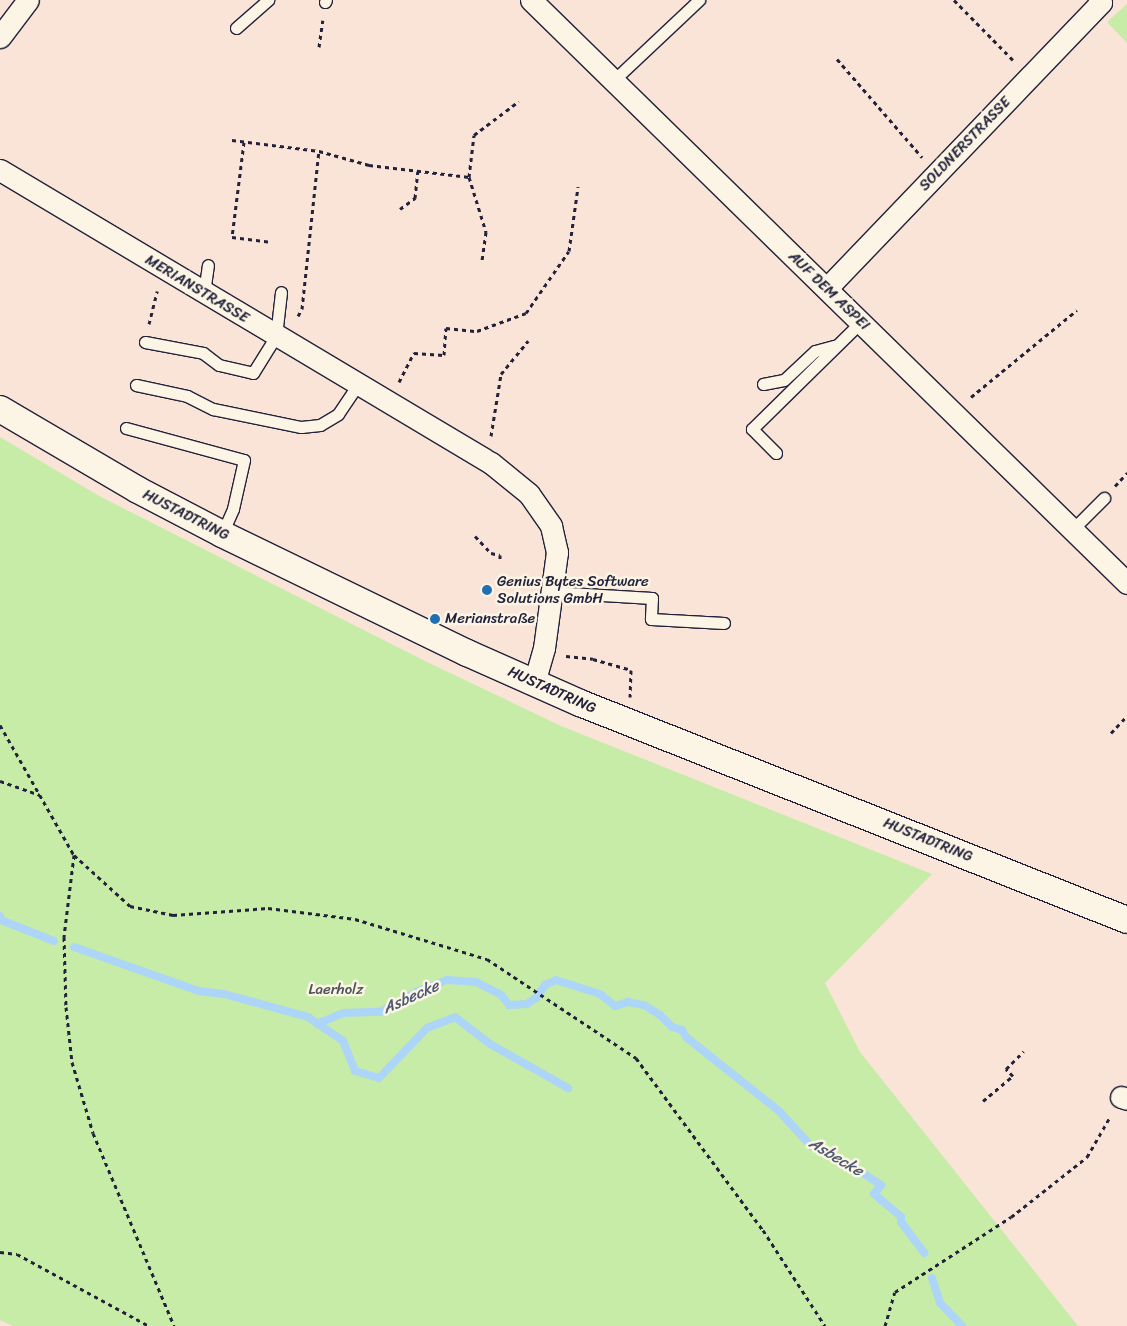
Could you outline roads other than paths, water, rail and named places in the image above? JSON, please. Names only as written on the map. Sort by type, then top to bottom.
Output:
[{"type":"street","points":[[0,37],[28,0]]},
{"type":"street","name":"AUF DEM ASPEI","points":[[532,0],[1127,582]]},
{"type":"street","name":"SOLDNERSTRASSE","points":[[826,288],[1101,2],[1099,0]]},
{"type":"street","name":"MERIANSTRASSE","points":[[0,170],[476,455],[511,477],[530,494],[551,526],[557,552],[544,648],[534,682]]},
{"type":"street","name":"HUSTADTRING","points":[[0,409],[138,490],[367,607],[534,682],[1127,920]]},
{"type":"lane","points":[[236,28],[268,0]]},
{"type":"lane","points":[[614,80],[699,0]]},
{"type":"lane","points":[[204,293],[208,265]]},
{"type":"lane","points":[[146,342],[204,353],[219,365],[253,373],[281,338],[281,292]]},
{"type":"lane","points":[[776,453],[752,429],[860,322]]},
{"type":"lane","points":[[763,384],[784,380],[815,351],[836,346]]},
{"type":"lane","points":[[136,385],[187,396],[213,409],[300,427],[320,425],[338,414],[358,384]]},
{"type":"lane","points":[[126,428],[244,460],[233,509],[222,534]]},
{"type":"lane","points":[[1073,529],[1104,498]]},
{"type":"lane","points":[[552,592],[652,598],[651,619],[724,624]]},
{"type":"waterway","name":"Asbecke","points":[[0,916],[1,920],[54,941]]},
{"type":"waterway","points":[[74,947],[199,991],[224,994],[308,1017],[343,1041],[355,1071],[379,1078],[427,1028],[455,1017],[490,1044],[568,1088]]},
{"type":"waterway","name":"Asbecke","points":[[317,1024],[343,1013],[380,1012],[418,991],[447,980],[476,982],[501,995],[509,1005],[527,1004],[536,998],[545,985],[556,980],[600,994],[615,1006],[628,1002],[644,1005],[660,1015],[672,1027],[682,1030],[686,1037],[779,1111],[811,1146],[846,1162],[881,1185],[874,1194],[901,1217],[901,1222],[924,1253]]},
{"type":"waterway","name":"Asbecke","points":[[932,1278],[940,1303],[962,1326]]},
{"type":"place","name":"Genius Bytes Software Solutions GmbH","points":[[487,590]]},
{"type":"place","name":"Merianstraße","points":[[435,619]]},
{"type":"park label","name":"Laerholz","points":[[336,990]]}]
